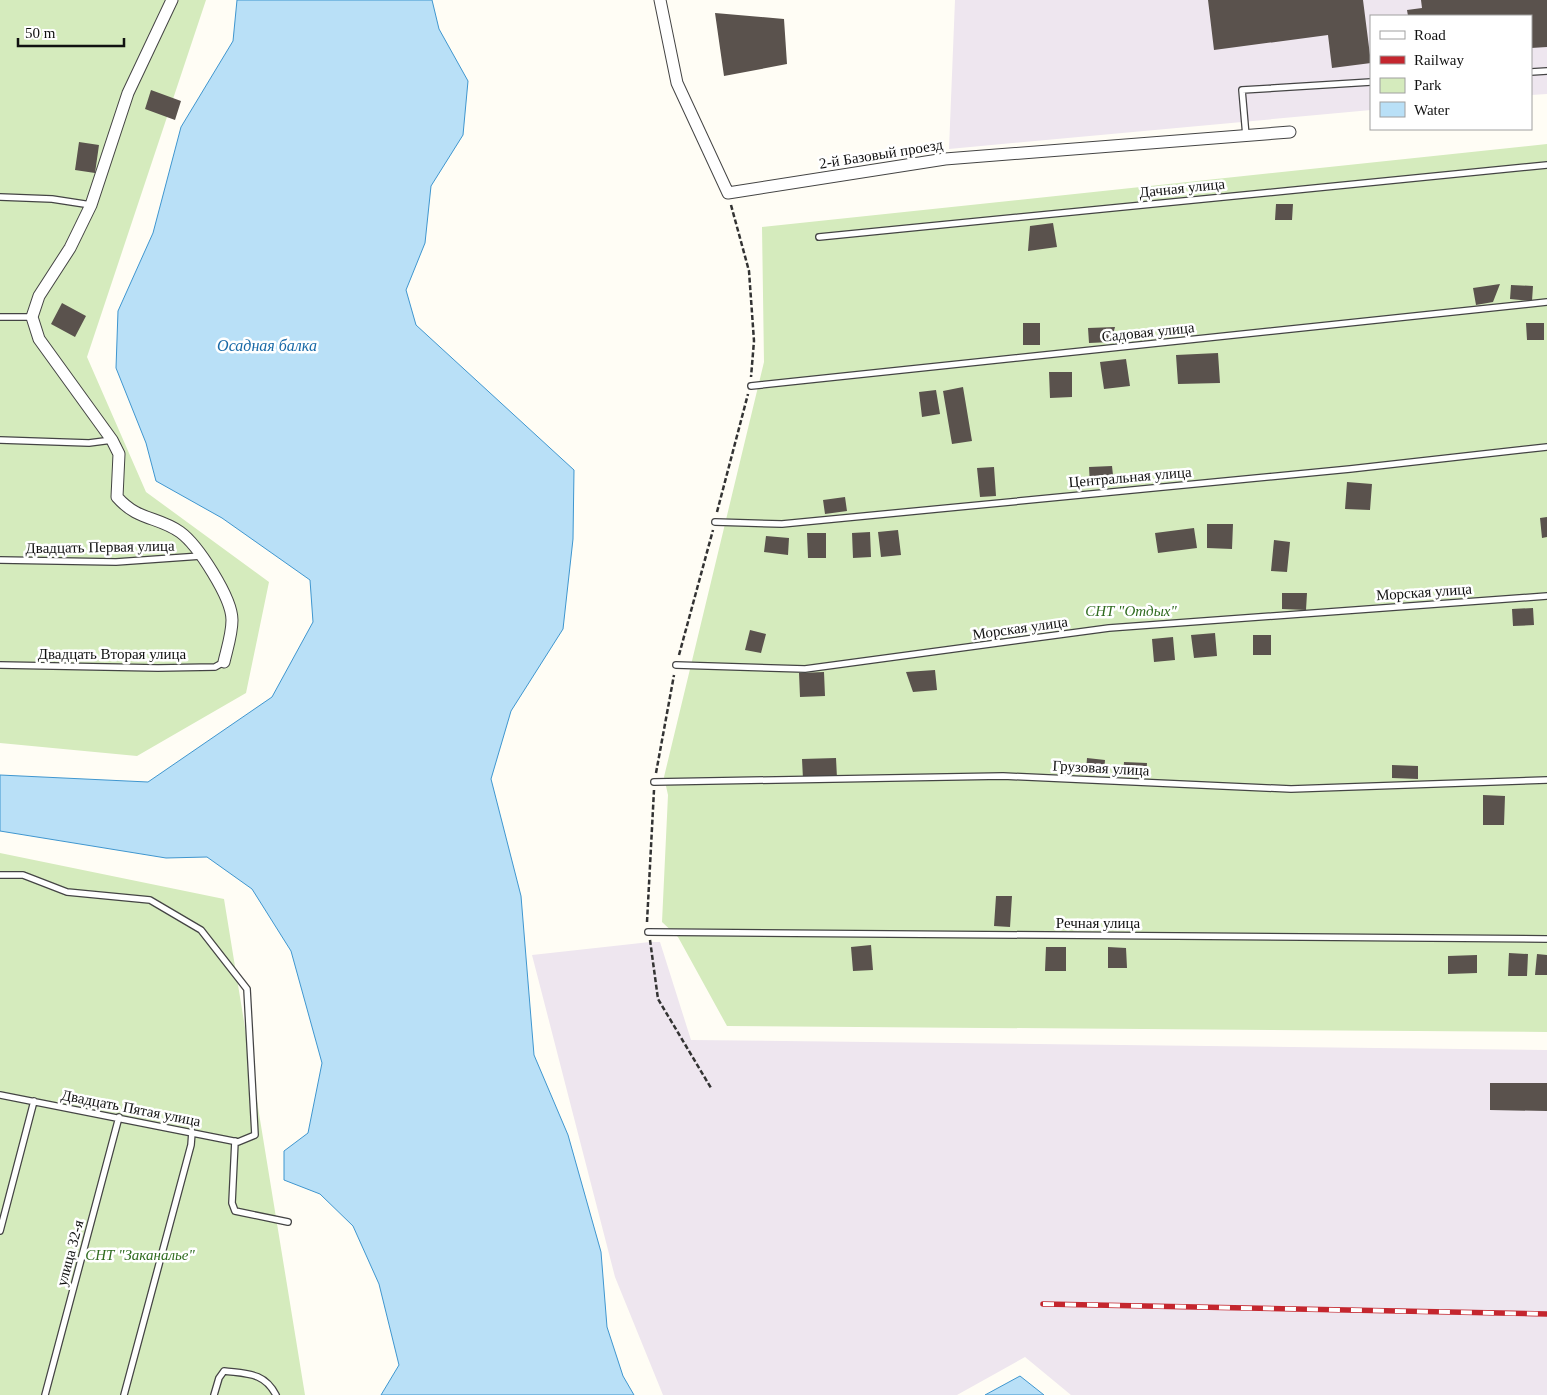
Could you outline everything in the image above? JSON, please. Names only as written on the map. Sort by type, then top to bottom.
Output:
[{"type":"street","points":[[172,0],[128,93],[91,206],[70,248],[39,296],[32,317],[39,339],[112,440],[119,454],[117,497],[129,510],[180,532],[201,556],[231,606],[232,622],[224,662]]},
{"type":"street","points":[[660,0],[677,83],[728,193]]},
{"type":"street","name":"2-й Базовый проезд","points":[[728,193],[945,159],[1290,132]]},
{"type":"lane","points":[[1532,72],[1547,71]]},
{"type":"lane","points":[[1246,136],[1242,90],[1370,82]]},
{"type":"lane","name":"Дачная улица","points":[[819,237],[1547,165]]},
{"type":"lane","points":[[0,197],[52,199],[91,206]]},
{"type":"lane","name":"Садовая улица","points":[[750,386],[1547,302]]},
{"type":"lane","points":[[0,317],[32,317]]},
{"type":"lane","points":[[0,440],[88,443],[112,440]]},
{"type":"lane","name":"Центральная улица","points":[[715,522],[782,524],[1340,470],[1547,447]]},
{"type":"lane","name":"Двадцать Первая улица","points":[[0,560],[116,562],[201,556]]},
{"type":"lane","name":"Морская улица","points":[[676,665],[805,669],[1110,628],[1547,596]]},
{"type":"lane","name":"Двадцать Вторая улица","points":[[0,665],[158,668],[215,666],[224,662]]},
{"type":"lane","name":"Грузовая улица","points":[[654,782],[1003,776],[1291,789],[1547,780]]},
{"type":"lane","name":"Двадцать Пятая улица","points":[[0,875],[23,876],[67,892],[150,900],[201,930],[248,989],[255,1135],[235,1141],[0,1095]]},
{"type":"lane","name":"Речная улица","points":[[648,932],[1547,939]]},
{"type":"lane","points":[[0,1232],[34,1101]]},
{"type":"lane","name":"улица 32-я","points":[[45,1395],[119,1117]]},
{"type":"lane","points":[[124,1395],[182,1182],[192,1132]]},
{"type":"lane","points":[[235,1141],[232,1203],[235,1211],[288,1222]]},
{"type":"lane","points":[[214,1395],[219,1378],[224,1371],[259,1376],[270,1385],[276,1395]]},
{"type":"path","points":[[711,1088],[658,999],[646,915],[654,782],[676,665],[750,386],[754,341],[749,271],[728,193]]},
{"type":"shaded area","points":[[955,0],[1547,0],[1547,94],[1532,95],[1532,15],[1370,15],[1370,110],[949,149]]},
{"type":"shaded area","points":[[660,942],[691,1040],[1547,1050],[1547,1395],[1071,1395],[1025,1357],[957,1395],[663,1395],[615,1277],[532,955]]},
{"type":"green space","points":[[0,0],[206,0],[87,357],[146,492],[269,582],[246,693],[137,756],[0,743]]},
{"type":"green space","name":"СНТ \"Отдых\"","points":[[1547,144],[1547,1032],[727,1026],[678,937],[662,922],[668,795],[664,777],[764,362],[762,227]]},
{"type":"green space","name":"СНТ \"Заканалье\"","points":[[0,853],[224,899],[305,1395],[0,1395]]},
{"type":"water","name":"Осадная балка","points":[[237,0],[432,0],[439,29],[468,81],[463,135],[431,186],[425,243],[406,290],[416,325],[574,470],[573,539],[563,629],[511,711],[491,779],[521,896],[534,1055],[568,1135],[601,1252],[607,1327],[623,1376],[634,1395],[381,1395],[399,1365],[379,1284],[353,1226],[320,1194],[284,1180],[284,1151],[308,1133],[322,1063],[291,951],[252,889],[207,857],[166,858],[0,831],[0,775],[148,782],[272,697],[313,622],[310,580],[222,518],[156,481],[146,443],[116,368],[118,311],[153,233],[181,127],[233,41]]},
{"type":"water","points":[[1020,1376],[1044,1395],[985,1395]]},
{"type":"building","points":[[1208,0],[1363,0],[1370,63],[1332,68],[1328,35],[1214,50]]},
{"type":"building","points":[[1421,0],[1547,0],[1547,47],[1532,48],[1532,15],[1408,15],[1407,10],[1422,8]]},
{"type":"building","points":[[715,13],[784,19],[787,64],[724,76]]},
{"type":"building","points":[[151,90],[181,101],[175,120],[145,109]]},
{"type":"building","points":[[79,142],[99,145],[95,173],[75,170]]},
{"type":"building","points":[[1276,204],[1293,204],[1292,220],[1275,220]]},
{"type":"building","points":[[1053,223],[1057,247],[1028,251],[1030,226]]},
{"type":"building","points":[[1500,284],[1493,302],[1476,305],[1473,288]]},
{"type":"building","points":[[1511,285],[1533,286],[1532,301],[1510,299]]},
{"type":"building","points":[[62,303],[86,316],[75,337],[51,324]]},
{"type":"building","points":[[1023,323],[1040,323],[1040,345],[1023,345]]},
{"type":"building","points":[[1526,323],[1544,323],[1544,340],[1527,340]]},
{"type":"building","points":[[1115,327],[1111,342],[1089,343],[1088,328]]},
{"type":"building","points":[[1218,353],[1220,383],[1178,384],[1176,355]]},
{"type":"building","points":[[1126,359],[1130,386],[1104,389],[1100,362]]},
{"type":"building","points":[[1049,372],[1072,372],[1072,397],[1050,398]]},
{"type":"building","points":[[963,387],[972,441],[952,444],[943,391]]},
{"type":"building","points":[[936,390],[940,414],[922,417],[919,392]]},
{"type":"building","points":[[1112,466],[1114,484],[1090,486],[1089,467]]},
{"type":"building","points":[[994,467],[996,496],[980,497],[977,468]]},
{"type":"building","points":[[1347,482],[1372,484],[1370,510],[1345,509]]},
{"type":"building","points":[[845,497],[847,511],[825,514],[823,500]]},
{"type":"building","points":[[1547,517],[1547,537],[1542,538],[1540,518]]},
{"type":"building","points":[[1207,524],[1233,524],[1232,549],[1207,548]]},
{"type":"building","points":[[1194,528],[1197,548],[1158,553],[1155,533]]},
{"type":"building","points":[[898,530],[901,555],[881,557],[878,532]]},
{"type":"building","points":[[870,532],[871,557],[853,558],[852,533]]},
{"type":"building","points":[[807,533],[826,533],[826,558],[808,558]]},
{"type":"building","points":[[766,536],[789,538],[788,555],[764,552]]},
{"type":"building","points":[[1274,540],[1290,542],[1287,572],[1271,571]]},
{"type":"building","points":[[1282,593],[1307,593],[1306,610],[1282,609]]},
{"type":"building","points":[[1533,608],[1534,625],[1513,626],[1512,609]]},
{"type":"building","points":[[750,630],[766,634],[761,653],[745,650]]},
{"type":"building","points":[[1215,633],[1217,656],[1194,658],[1191,635]]},
{"type":"building","points":[[1253,635],[1271,635],[1271,655],[1253,655]]},
{"type":"building","points":[[1173,637],[1175,660],[1154,662],[1152,639]]},
{"type":"building","points":[[935,670],[937,690],[913,692],[906,672]]},
{"type":"building","points":[[824,672],[825,696],[800,697],[799,673]]},
{"type":"building","points":[[836,758],[837,778],[803,779],[802,759]]},
{"type":"building","points":[[1087,758],[1105,760],[1104,774],[1086,772]]},
{"type":"building","points":[[1124,762],[1147,763],[1146,778],[1123,776]]},
{"type":"building","points":[[1392,765],[1418,766],[1418,779],[1392,778]]},
{"type":"building","points":[[1483,795],[1505,796],[1504,825],[1483,825]]},
{"type":"building","points":[[996,896],[1012,896],[1010,927],[994,926]]},
{"type":"building","points":[[871,945],[873,970],[853,971],[851,947]]},
{"type":"building","points":[[1046,947],[1066,947],[1066,971],[1045,971]]},
{"type":"building","points":[[1108,947],[1126,948],[1127,968],[1108,968]]},
{"type":"building","points":[[1509,953],[1528,954],[1527,976],[1508,976]]},
{"type":"building","points":[[1537,954],[1547,955],[1547,975],[1535,975]]},
{"type":"building","points":[[1477,955],[1477,973],[1448,974],[1448,956]]},
{"type":"building","points":[[1490,1083],[1547,1083],[1547,1111],[1490,1110]]},
{"type":"railway","points":[[1043,1304],[1547,1314]]}]
